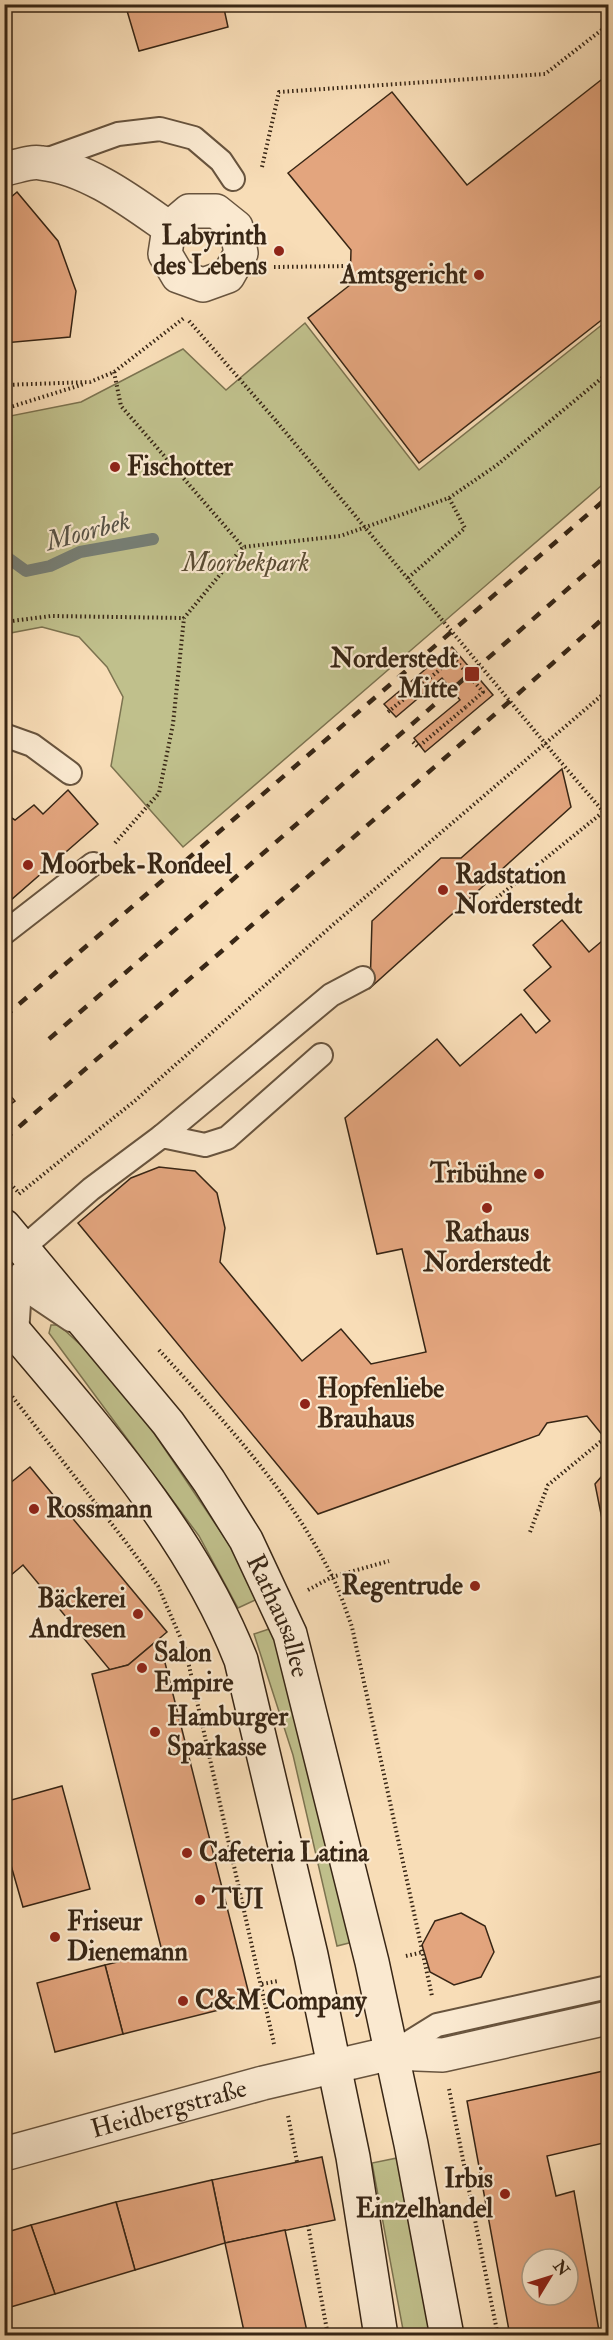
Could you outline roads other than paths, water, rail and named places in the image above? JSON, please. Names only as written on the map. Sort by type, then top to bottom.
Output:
[{"type":"main road","points":[[4,169],[40,162],[77,173],[113,189],[169,228]]},
{"type":"main road","name":"Rathausallee","points":[[11,1241],[168,1423],[209,1481],[246,1540],[290,1634],[372,1962],[411,2144],[447,2336]]},
{"type":"main road","name":"Rathausallee","points":[[11,1326],[130,1472],[197,1569],[229,1628],[241,1659],[311,1955],[352,2157],[381,2336]]},
{"type":"main road","points":[[334,2067],[392,2053],[443,2055],[609,2018]]},
{"type":"main road","name":"Heidbergstraße","points":[[4,2154],[280,2079],[334,2067]]},
{"type":"lane","points":[[40,162],[118,134],[160,129],[194,138],[221,161],[233,179]]},
{"type":"lane","points":[[4,735],[32,745],[70,773]]},
{"type":"lane","points":[[4,933],[93,864]]},
{"type":"lane","points":[[11,1241],[91,1189],[162,1136],[331,995],[363,978]]},
{"type":"lane","points":[[162,1136],[205,1145],[227,1138],[321,1055]]},
{"type":"lane","name":"Rathausallee","points":[[11,1241],[11,1326]]},
{"type":"lane","points":[[12,1280],[95,1336]]},
{"type":"lane","points":[[392,2053],[437,2025],[609,1987]]},
{"type":"waterway","name":"Moorbek","points":[[4,555],[26,571],[50,566],[80,552],[153,539]]},
{"type":"railway","points":[[4,1017],[608,497]]},
{"type":"railway","points":[[49,1039],[608,554]]},
{"type":"railway","points":[[4,1140],[608,614]]},
{"type":"place","name":"Labyrinth des Lebens","points":[[279,251]]},
{"type":"place","name":"Amtsgericht","points":[[479,275]]},
{"type":"place","name":"Fischotter","points":[[115,467]]},
{"type":"place","name":"Norderstedt Mitte","points":[[472,674]]},
{"type":"place","name":"Moorbek-Rondeel","points":[[28,865]]},
{"type":"place","name":"Radstation Norderstedt","points":[[443,890]]},
{"type":"place","name":"Tribühne","points":[[539,1174]]},
{"type":"place","name":"Rathaus Norderstedt","points":[[487,1208]]},
{"type":"place","name":"Hopfenliebe Brauhaus","points":[[305,1404]]},
{"type":"place","name":"Rossmann","points":[[34,1509]]},
{"type":"place","name":"Regentrude","points":[[475,1586]]},
{"type":"place","name":"Bäckerei Andresen","points":[[138,1614]]},
{"type":"place","name":"Salon Empire","points":[[142,1668]]},
{"type":"place","name":"Hamburger Sparkasse","points":[[155,1732]]},
{"type":"place","name":"Cafeteria Latina","points":[[187,1853]]},
{"type":"place","name":"TUI","points":[[200,1900]]},
{"type":"place","name":"Friseur Dienemann","points":[[55,1937]]},
{"type":"place","name":"C&M Company","points":[[183,2001]]},
{"type":"place","name":"Irbis Einzelhandel","points":[[505,2194]]},
{"type":"park label","name":"Moorbekpark","points":[[246,563]]}]
